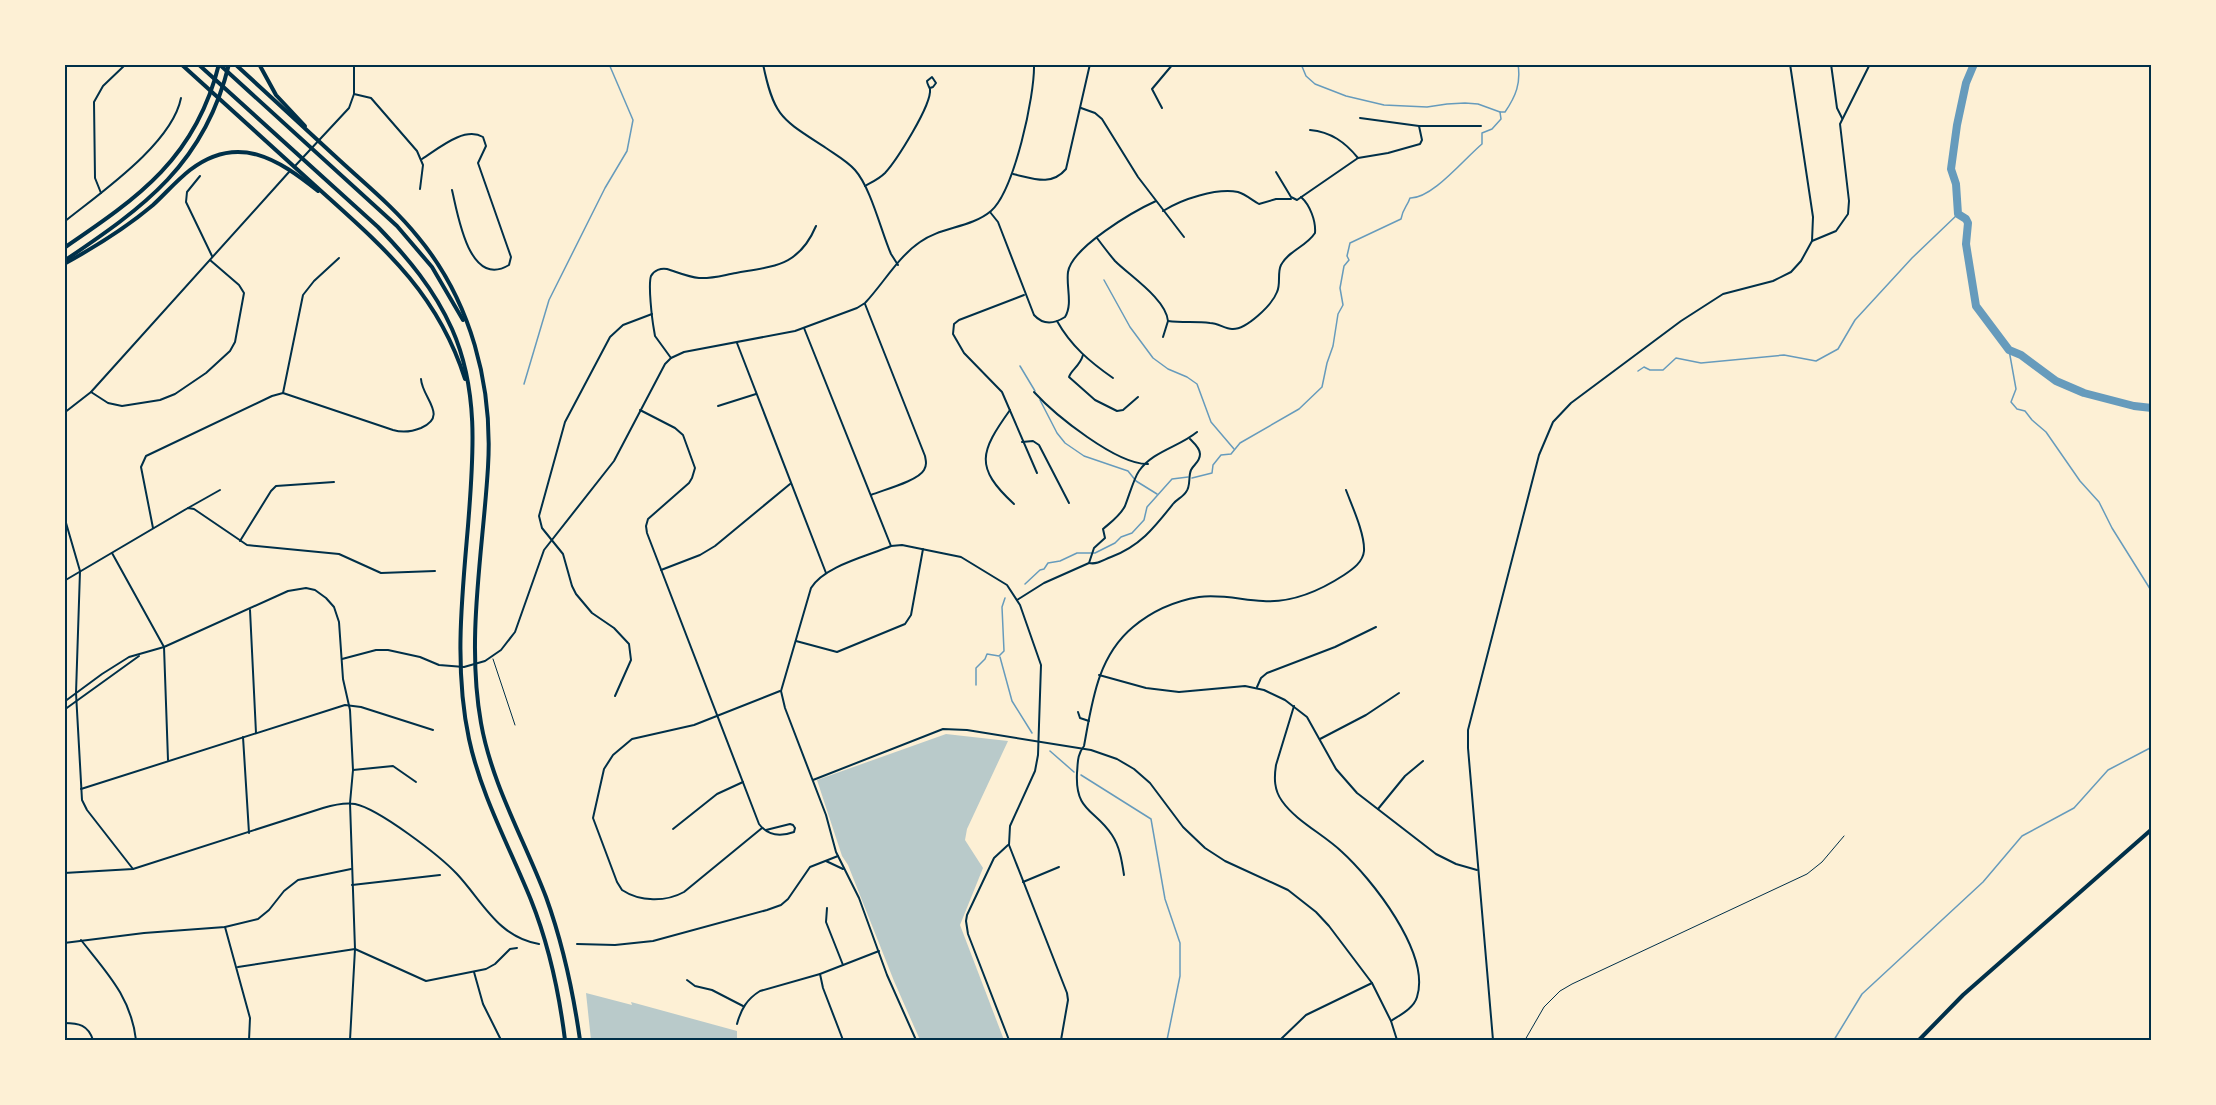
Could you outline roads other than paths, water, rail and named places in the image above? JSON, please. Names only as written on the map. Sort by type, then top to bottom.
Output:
[{"type":"highway","points":[[181,64],[396,260],[433,308],[459,362],[471,399]]},
{"type":"highway","points":[[64,248],[133,200],[170,164],[199,120],[210,96],[219,64],[397,226],[432,267],[469,331]]},
{"type":"highway","points":[[64,262],[144,204],[171,178],[190,154],[209,121],[229,64]]},
{"type":"highway","points":[[259,64],[276,95],[313,136]]},
{"type":"highway","points":[[198,65],[378,227],[421,275],[452,330],[464,364],[471,399],[473,463],[460,670],[466,723],[481,781],[548,948],[565,1041]]},
{"type":"highway","points":[[236,66],[397,214],[419,238],[443,271],[459,300],[482,371],[488,421],[488,462],[474,633],[481,722],[496,779],[558,931],[580,1041]]},
{"type":"highway","points":[[64,262],[142,213],[196,166],[220,155],[242,153],[275,160],[344,212]]},
{"type":"highway","points":[[1919,1041],[1963,995],[2151,829]]},
{"type":"street","points":[[101,193],[95,178],[94,102],[99,91],[126,64]]},
{"type":"street","points":[[64,413],[91,392],[209,259],[349,108],[354,94],[354,64]]},
{"type":"street","points":[[763,64],[768,90],[779,114],[792,126],[855,170],[865,186],[882,232],[898,265]]},
{"type":"street","points":[[342,659],[376,650],[388,650],[420,657],[439,665],[464,667],[493,657],[510,641],[515,632],[541,557],[551,540],[614,461],[660,371],[671,358],[684,352],[804,328],[846,313],[865,303],[915,246],[926,238],[990,212],[1001,198],[1013,174],[1032,90],[1034,64]]},
{"type":"street","points":[[1013,174],[1044,181],[1053,179],[1068,165],[1090,64]]},
{"type":"street","points":[[1162,108],[1153,87],[1173,64]]},
{"type":"street","points":[[1493,1041],[1468,748],[1468,724],[1539,455],[1549,430],[1558,416],[1571,403],[1699,308],[1723,294],[1773,281],[1791,272],[1801,261],[1812,241],[1813,217],[1790,64]]},
{"type":"street","points":[[1831,64],[1837,108],[1842,118]]},
{"type":"street","points":[[1812,241],[1836,231],[1848,214],[1849,201],[1840,130],[1842,118],[1870,64]]},
{"type":"street","points":[[865,186],[878,179],[889,168],[922,116],[930,88]]},
{"type":"street","points":[[354,94],[370,98],[413,146],[422,159],[423,175],[420,189]]},
{"type":"street","points":[[64,222],[101,193],[159,140],[173,120],[181,98]]},
{"type":"street","points":[[1081,108],[1095,113],[1102,119],[1138,177],[1184,237]]},
{"type":"street","points":[[1360,118],[1419,126],[1480,126]]},
{"type":"street","points":[[1163,211],[1186,199],[1228,192],[1241,193],[1257,203],[1301,197],[1358,158],[1420,144],[1422,140],[1419,126]]},
{"type":"street","points":[[1310,130],[1336,137],[1358,158]]},
{"type":"street","points":[[422,159],[458,137],[471,134],[483,137],[486,146],[478,164],[511,257],[509,265],[493,271],[478,262],[467,244],[452,189]]},
{"type":"street","points":[[1276,172],[1293,199]]},
{"type":"street","points":[[200,176],[187,192],[186,202],[212,256]]},
{"type":"street","points":[[1168,321],[1214,323],[1230,329],[1239,328],[1250,322],[1278,292],[1279,271],[1284,261],[1315,234],[1313,219],[1306,202],[1301,197]]},
{"type":"street","points":[[990,212],[998,222],[1025,295],[1037,318],[1048,323],[1065,318],[1068,311],[1068,278],[1070,265],[1075,257],[1127,215],[1156,201]]},
{"type":"street","points":[[671,358],[655,336],[650,279],[656,271],[662,268],[701,278],[777,266],[792,259],[804,248],[816,226]]},
{"type":"street","points":[[1097,238],[1115,261],[1160,303],[1166,312],[1168,321],[1163,337]]},
{"type":"street","points":[[283,393],[303,295],[314,281],[339,258]]},
{"type":"street","points":[[91,392],[115,406],[160,400],[175,394],[206,373],[230,351],[235,342],[244,292],[209,259]]},
{"type":"street","points":[[1025,295],[959,320],[952,326],[953,334],[969,360],[999,388],[1037,473]]},
{"type":"street","points":[[865,303],[925,456],[926,466],[916,477],[871,495]]},
{"type":"street","points":[[615,696],[631,660],[631,650],[623,637],[592,613],[576,594],[563,554],[540,524],[539,516],[568,416],[614,331],[623,325],[652,314]]},
{"type":"street","points":[[1057,321],[1067,338],[1083,356],[1113,378]]},
{"type":"street","points":[[804,328],[891,546]]},
{"type":"street","points":[[736,342],[826,573]]},
{"type":"street","points":[[1083,356],[1079,365],[1069,374],[1069,377],[1083,391],[1117,411],[1123,410],[1138,397]]},
{"type":"street","points":[[153,528],[141,467],[147,456],[272,396],[283,393],[402,432],[425,426],[432,421],[434,411],[421,385],[421,379]]},
{"type":"street","points":[[1035,393],[1061,419],[1106,449],[1127,461],[1148,464]]},
{"type":"street","points":[[718,406],[756,394]]},
{"type":"street","points":[[640,410],[675,428],[683,435],[695,468],[693,478],[648,519],[647,533],[762,828],[766,830],[780,836],[794,832],[795,828],[790,824],[766,830]]},
{"type":"street","points":[[1010,410],[997,429],[984,463],[989,474],[1014,504]]},
{"type":"street","points":[[1089,563],[1092,560],[1094,548],[1105,538],[1103,530],[1121,513],[1136,482],[1138,472],[1158,454],[1189,439],[1197,432]]},
{"type":"street","points":[[1017,600],[1044,583],[1089,563],[1098,563],[1125,552],[1137,545],[1188,490],[1190,471],[1198,461],[1200,454],[1200,450],[1189,439]]},
{"type":"street","points":[[1022,442],[1033,441],[1039,445],[1069,503]]},
{"type":"street","points":[[240,541],[276,486],[334,482]]},
{"type":"street","points":[[661,570],[700,555],[715,546],[791,483]]},
{"type":"street","points":[[64,581],[220,490]]},
{"type":"street","points":[[1124,875],[1115,841],[1105,826],[1086,809],[1079,796],[1076,782],[1078,753],[1084,746],[1099,675],[1106,660],[1123,636],[1143,619],[1177,602],[1201,597],[1265,602],[1286,600],[1332,582],[1352,569],[1362,558],[1363,540],[1346,490]]},
{"type":"street","points":[[188,508],[194,509],[240,541],[254,546],[339,554],[381,573],[435,571]]},
{"type":"street","points":[[64,516],[80,571],[76,693],[82,800],[87,810],[133,869]]},
{"type":"street","points":[[916,1041],[887,975],[859,898],[838,856],[813,780],[782,701],[781,691],[815,581],[826,573],[891,546],[902,545],[955,555],[968,560],[1007,585],[1017,600],[1041,665],[1035,771],[1010,826],[1009,845],[1067,993],[1068,1000],[1061,1041]]},
{"type":"street","points":[[796,641],[837,652],[905,624],[911,615],[923,549]]},
{"type":"street","points":[[112,553],[164,647],[168,760]]},
{"type":"street","points":[[822,564],[833,570]]},
{"type":"street","points":[[64,702],[117,664],[164,647],[288,591],[306,588],[315,590],[334,607],[339,622],[353,770],[350,803],[355,949],[350,1041]]},
{"type":"street","points":[[250,609],[256,733]]},
{"type":"street","points":[[1257,687],[1261,678],[1267,673],[1349,641],[1376,627]]},
{"type":"street","points":[[64,710],[141,654]]},
{"type":"street","points":[[1099,675],[1146,688],[1179,692],[1231,686],[1257,687],[1294,706],[1307,717],[1336,769],[1348,784],[1436,854],[1456,864],[1478,870]]},
{"type":"street","points":[[762,828],[684,892],[673,898],[658,900],[628,894],[622,890],[594,818],[595,806],[607,762],[632,740],[694,725],[781,691]]},
{"type":"street","points":[[1320,740],[1366,716],[1399,693]]},
{"type":"street","points":[[81,789],[348,705],[433,730]]},
{"type":"street","points":[[1294,706],[1274,774],[1277,791],[1286,806],[1354,863],[1387,904],[1406,934],[1417,973],[1418,995],[1409,1008],[1391,1021]]},
{"type":"street","points":[[1078,712],[1080,718],[1089,721]]},
{"type":"street","points":[[813,780],[943,729],[967,730],[1110,756],[1134,769],[1150,783],[1183,827],[1204,848],[1225,861],[1271,881],[1294,894],[1329,926],[1372,983],[1391,1021],[1396,1041]]},
{"type":"street","points":[[243,737],[249,832]]},
{"type":"street","points":[[1378,809],[1411,770],[1423,761]]},
{"type":"street","points":[[353,770],[393,766],[416,782]]},
{"type":"street","points":[[673,829],[717,794],[743,782]]},
{"type":"street","points":[[64,873],[133,869],[323,808],[350,803],[371,811],[422,844],[449,866],[508,933],[518,939],[539,944]]},
{"type":"street","points":[[1009,845],[994,858],[966,921],[968,934],[1010,1041]]},
{"type":"street","points":[[577,944],[615,945],[660,939],[767,910],[782,904],[810,867],[838,856]]},
{"type":"street","points":[[825,861],[845,870]]},
{"type":"street","points":[[1023,882],[1059,867]]},
{"type":"street","points":[[64,943],[225,927],[258,919],[269,910],[280,894],[298,880],[352,868]]},
{"type":"street","points":[[352,885],[440,875]]},
{"type":"street","points":[[827,908],[826,922],[843,965]]},
{"type":"street","points":[[225,927],[238,967],[250,1018],[249,1041]]},
{"type":"street","points":[[80,940],[108,974],[126,1001],[136,1041]]},
{"type":"street","points":[[238,967],[355,949],[422,981],[431,981],[492,967],[510,949],[517,948]]},
{"type":"street","points":[[737,1024],[743,1006],[760,991],[820,974],[879,951]]},
{"type":"street","points":[[474,972],[483,1004],[501,1041]]},
{"type":"street","points":[[820,974],[843,1041]]},
{"type":"street","points":[[687,980],[695,986],[718,993],[743,1006]]},
{"type":"street","points":[[1280,1041],[1306,1015],[1372,983]]},
{"type":"street","points":[[64,1023],[82,1025],[88,1030],[93,1041]]},
{"type":"lane","points":[[493,657],[515,725]]},
{"type":"lane","points":[[1525,1041],[1544,1007],[1560,991],[1604,968],[1807,874],[1822,862],[1844,836]]},
{"type":"waterway","points":[[524,384],[549,300],[605,188],[627,151],[633,120],[609,64]]},
{"type":"waterway","points":[[1301,64],[1306,76],[1315,84],[1346,96],[1384,105],[1427,107],[1447,104],[1478,104],[1500,112]]},
{"type":"waterway","points":[[1192,478],[1212,473],[1213,465],[1221,455],[1231,454],[1240,443],[1299,409],[1322,387],[1333,346],[1338,314],[1343,305],[1340,288],[1344,266],[1349,260],[1347,256],[1350,243],[1401,219],[1410,198],[1419,197],[1438,185],[1482,144],[1482,133],[1492,129],[1501,119],[1500,112],[1505,112],[1515,95],[1519,77],[1518,64]]},
{"type":"waterway","points":[[1974,64],[1966,83],[1951,169],[1956,184],[1958,214],[1968,223],[1966,244],[1976,306],[2009,350],[2021,355],[2056,381],[2084,393],[2134,406],[2152,408]]},
{"type":"waterway","points":[[1638,371],[1644,367],[1650,370],[1663,370],[1676,358],[1701,363],[1784,355],[1816,361],[1838,349],[1855,320],[1912,258],[1958,214]]},
{"type":"waterway","points":[[1104,280],[1130,327],[1153,358],[1168,369],[1197,384],[1211,422],[1234,449]]},
{"type":"waterway","points":[[2009,350],[2016,389],[2011,402],[2017,409],[2025,411],[2046,432],[2080,481],[2099,502],[2112,528],[2152,592]]},
{"type":"waterway","points":[[1020,366],[1035,391]]},
{"type":"waterway","points":[[1040,400],[1057,433],[1065,443],[1084,456],[1128,471],[1136,481],[1157,494]]},
{"type":"waterway","points":[[1025,584],[1048,563],[1060,561],[1077,553],[1095,553],[1132,533],[1144,520],[1147,507],[1172,479],[1188,477]]},
{"type":"waterway","points":[[976,685],[976,668],[987,654],[999,656],[1004,651],[1002,607],[1005,598]]},
{"type":"waterway","points":[[1000,657],[1012,701],[1032,733]]},
{"type":"waterway","points":[[1834,1040],[1862,994],[1983,882],[2022,836],[2074,808],[2108,770],[2152,747]]},
{"type":"waterway","points":[[1050,751],[1074,772]]},
{"type":"waterway","points":[[1081,775],[1151,819],[1165,899],[1180,943],[1180,976],[1167,1040]]}]
